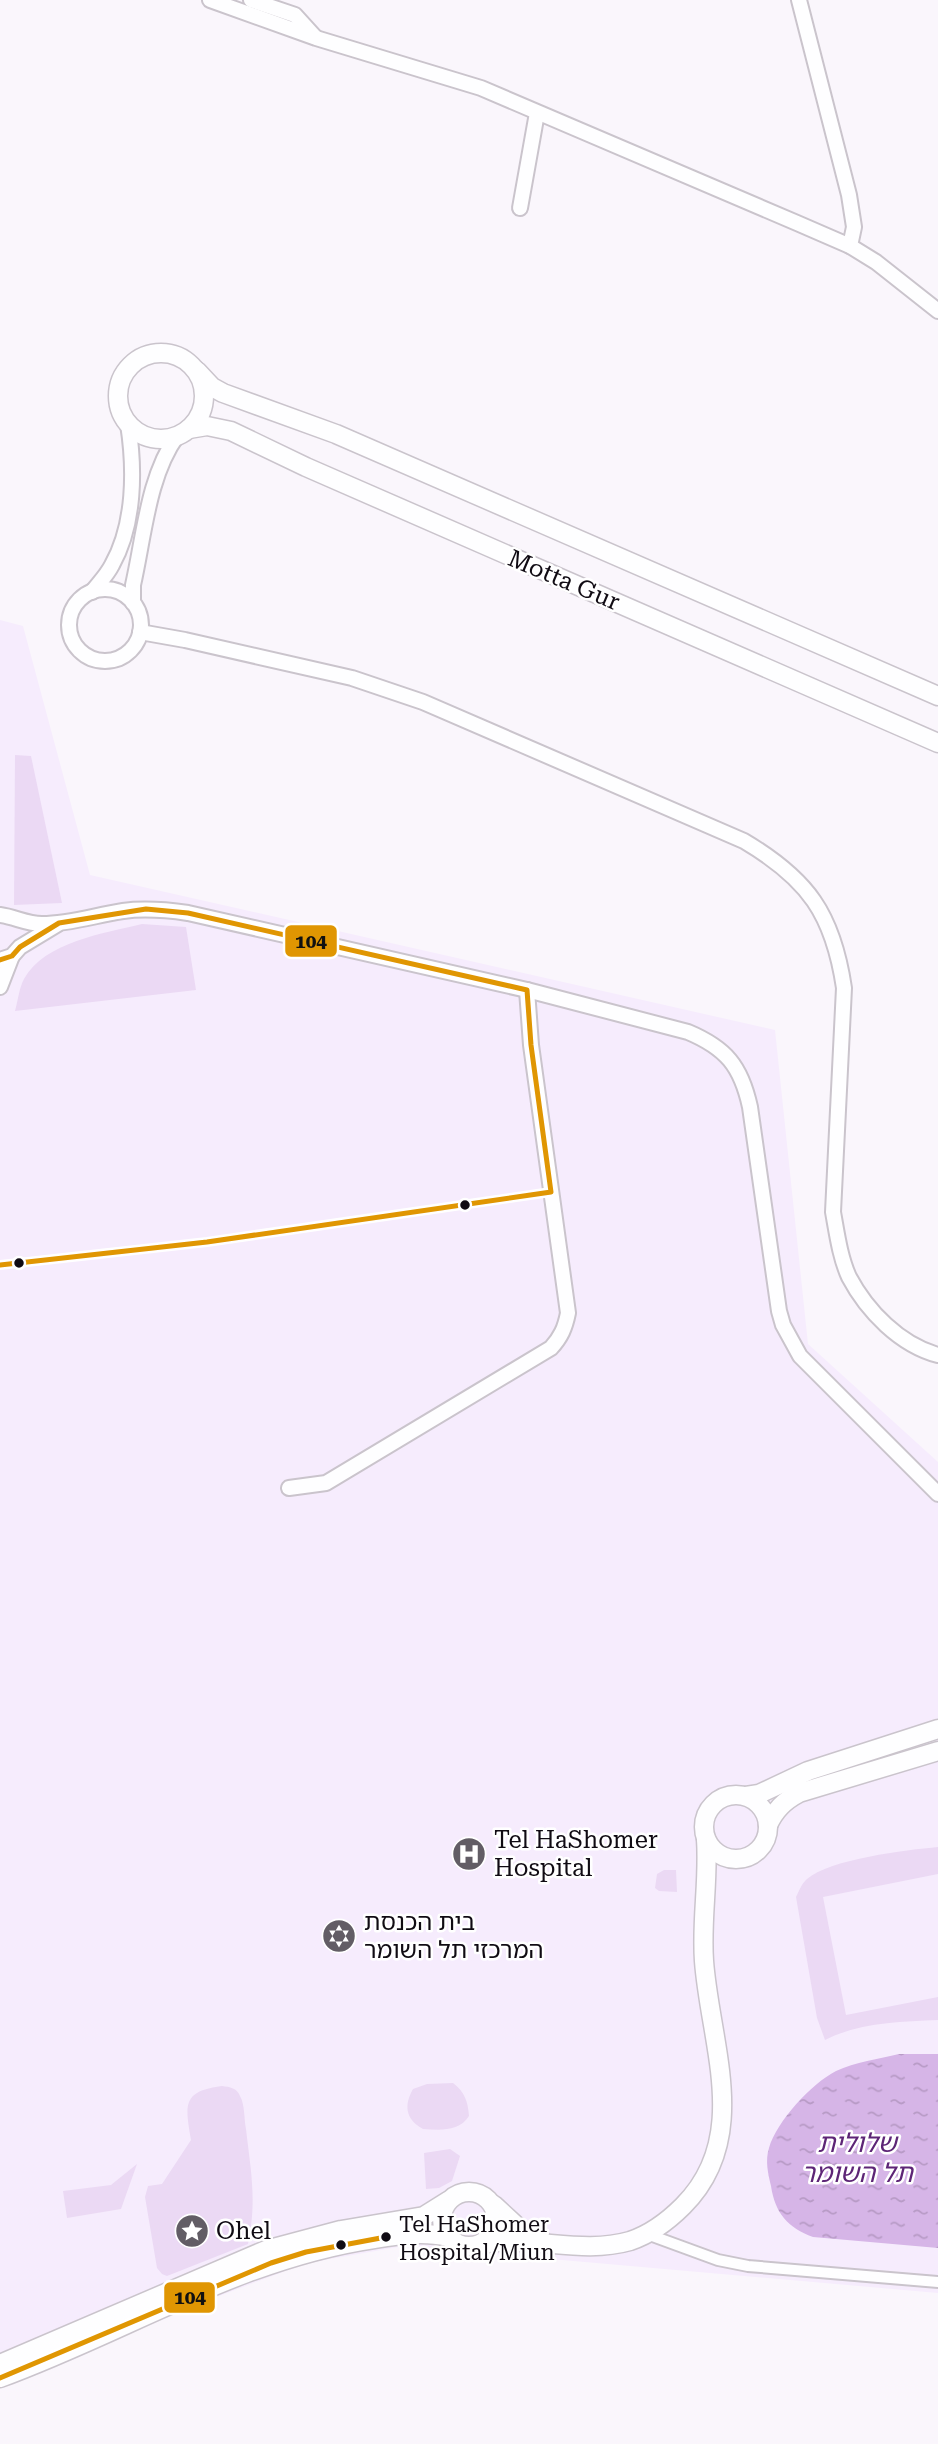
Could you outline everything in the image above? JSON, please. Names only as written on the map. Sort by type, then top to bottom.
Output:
[{"type":"street","points":[[210,0],[316,38],[481,88],[850,246],[891,273],[938,311]]},
{"type":"street","points":[[251,0],[295,15],[316,38]]},
{"type":"street","points":[[799,0],[849,195],[854,227],[850,246]]},
{"type":"street","points":[[520,208],[537,113]]},
{"type":"street","name":"Motta Gur","points":[[938,696],[336,434],[223,393],[212,387],[182,358],[167,353],[146,355],[134,362],[125,372],[119,386],[118,400],[122,414],[128,424],[145,437],[159,439],[207,426],[231,431],[306,467],[938,743]]},
{"type":"street","points":[[133,603],[116,591],[106,589],[92,592],[79,600],[70,617],[72,639],[81,652],[94,659],[117,659],[134,646],[140,632],[141,622],[133,603],[133,585],[156,479],[167,451],[202,413],[205,393],[197,371]]},
{"type":"street","points":[[92,592],[111,568],[121,548],[129,512],[132,469],[128,424]]},
{"type":"street","points":[[140,632],[185,639],[352,678],[423,702],[744,841],[770,856],[795,877],[816,902],[829,928],[839,956],[844,988],[834,1212],[839,1246],[849,1276],[866,1304],[905,1340],[938,1355]]},
{"type":"street","points":[[4,916],[26,923],[59,923],[146,909],[188,913],[527,990],[688,1032],[705,1039],[735,1064],[745,1084],[776,1289],[787,1334],[811,1369],[938,1494]]},
{"type":"street","points":[[0,987],[11,954],[21,940],[19,928],[4,916]]},
{"type":"street","points":[[11,954],[59,923]]},
{"type":"street","points":[[289,1488],[326,1483],[551,1348],[560,1339],[568,1313],[531,1045],[527,990]]},
{"type":"street","points":[[0,2378],[220,2282],[286,2258],[398,2235],[435,2234],[448,2237],[464,2246],[510,2241],[603,2246],[633,2240],[647,2234],[676,2214],[702,2183],[714,2153],[724,2101],[703,1946],[706,1900],[704,1820],[713,1804],[729,1795],[759,1794],[808,1771],[938,1729]]},
{"type":"street","points":[[706,1900],[723,1871],[759,1849],[764,1842],[768,1825],[781,1805],[799,1793],[938,1751]]},
{"type":"street","points":[[746,1796],[761,1807],[768,1825]]},
{"type":"street","points":[[706,1839],[719,1855],[740,1859]]},
{"type":"street","points":[[0,2364],[266,2250],[341,2230],[424,2216],[463,2192],[472,2192],[489,2200],[520,2229],[536,2238],[565,2246]]},
{"type":"street","points":[[482,2244],[494,2232],[496,2224],[494,2207],[489,2200]]},
{"type":"street","points":[[448,2202],[442,2219],[448,2237]]},
{"type":"street","points":[[647,2234],[718,2260],[748,2266],[938,2281]]},
{"type":"shaded area","name":"Tel HaShomer Hospital","points":[[0,620],[23,626],[90,875],[775,1030],[808,1344],[938,1462],[938,2293],[404,2246],[307,2263],[0,2378]]},
{"type":"shaded area","points":[[15,755],[31,756],[62,903],[14,905]]},
{"type":"shaded area","points":[[142,924],[186,927],[196,990],[15,1011],[24,979],[33,966],[46,956],[77,941]]},
{"type":"shaded area","points":[[938,1847],[938,1874],[823,1897],[846,2015],[938,1997],[938,2020],[866,2026],[825,2040],[817,2018],[796,1897],[802,1885],[818,1872],[850,1861]]},
{"type":"shaded area","points":[[664,1870],[676,1870],[677,1892],[659,1891],[655,1888],[657,1874]]},
{"type":"shaded area","points":[[453,2083],[467,2102],[469,2116],[465,2121],[442,2130],[423,2129],[417,2125],[407,2106],[413,2089],[427,2084]]},
{"type":"shaded area","points":[[222,2086],[237,2091],[244,2108],[252,2186],[248,2244],[167,2276],[157,2268],[145,2197],[148,2186],[162,2184],[191,2140],[188,2109],[193,2096],[209,2088]]},
{"type":"shaded area","points":[[450,2149],[460,2156],[452,2181],[439,2188],[426,2189],[424,2153]]},
{"type":"shaded area","points":[[137,2164],[121,2209],[67,2218],[63,2191],[111,2185]]},
{"type":"water","name":"שלולית תל השומר","points":[[899,2054],[938,2054],[938,2248],[813,2237],[796,2229],[779,2212],[768,2172],[769,2148],[779,2126],[806,2094],[836,2071]]},
{"type":"transit line","name":"104","points":[[0,960],[12,956],[20,947],[59,923],[146,909],[188,913],[527,990],[531,1045],[551,1192],[207,1242],[0,1265]]},
{"type":"transit line","name":"104","points":[[0,2378],[271,2263],[306,2252],[386,2237]]},
{"type":"place","name":"Tel HaShomer Hospital","points":[[469,1854]]},
{"type":"place","name":"בית הכנסת המרכזי תל השומר","points":[[339,1936]]},
{"type":"place","name":"Ohel","points":[[192,2231]]},
{"type":"place","name":"Tel HaShomer Hospital/Miun","points":[[386,2237]]}]
